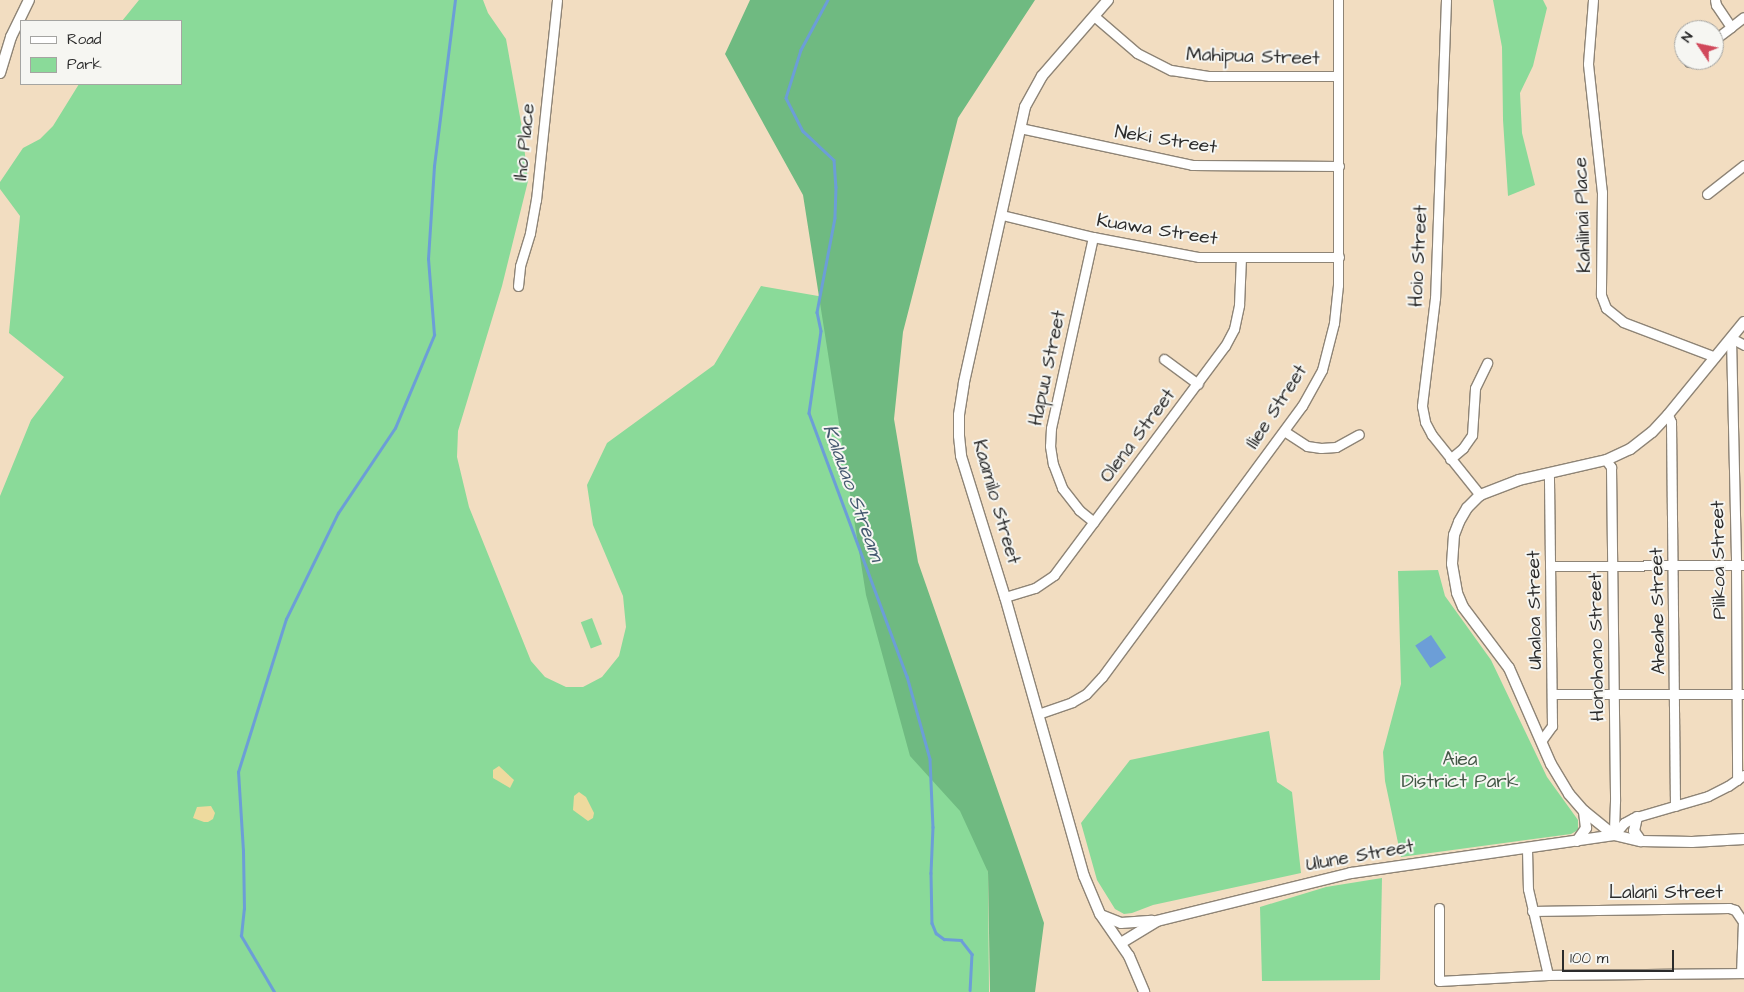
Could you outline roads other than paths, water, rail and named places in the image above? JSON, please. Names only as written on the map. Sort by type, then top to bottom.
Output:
[{"type":"street","points":[[0,72],[11,36],[29,0]]},
{"type":"street","name":"Iho Place","points":[[518,286],[520,266],[530,233],[536,200],[557,0]]},
{"type":"street","name":"Kaamilo Street","points":[[1108,0],[1042,76],[1025,107],[964,383],[959,415],[959,436],[962,456],[1005,597],[1084,876],[1100,914],[1121,943],[1133,964],[1143,990]]},
{"type":"street","name":"Iliee Street","points":[[1038,714],[1072,702],[1086,694],[1102,677],[1284,430],[1312,389],[1328,350],[1334,323],[1339,257],[1338,0]]},
{"type":"street","name":"Hoio Street","points":[[1446,0],[1435,298],[1422,406],[1425,422],[1432,435],[1480,495]]},
{"type":"street","name":"Kahilinai Place","points":[[1593,0],[1588,64],[1602,192],[1601,295],[1606,308],[1622,322],[1715,357]]},
{"type":"street","points":[[1715,0],[1716,5],[1730,27]]},
{"type":"street","name":"Mahipua Street","points":[[1094,16],[1137,53],[1171,70],[1210,76],[1338,76]]},
{"type":"street","points":[[1724,32],[1744,17]]},
{"type":"street","name":"Neki Street","points":[[1020,128],[1192,165],[1339,166]]},
{"type":"street","points":[[1707,194],[1744,166]]},
{"type":"street","name":"Kuawa Street","points":[[1002,215],[1181,255],[1241,258],[1339,257]]},
{"type":"street","name":"Hapuu Street","points":[[1093,236],[1050,428],[1050,446],[1053,464],[1062,488],[1079,510],[1094,522]]},
{"type":"street","name":"Olena Street","points":[[1005,597],[1035,588],[1054,575],[1226,346],[1234,329],[1239,305],[1241,258]]},
{"type":"street","points":[[1744,322],[1668,415],[1642,441],[1619,455],[1606,460],[1506,484],[1480,495],[1467,508],[1454,535],[1452,564],[1455,585],[1463,607],[1509,668],[1560,780],[1584,810],[1614,835],[1641,841],[1692,842],[1744,839]]},
{"type":"street","points":[[1731,338],[1744,345]]},
{"type":"street","name":"Pilikoa Street","points":[[1731,338],[1740,565],[1740,778]]},
{"type":"street","points":[[1164,359],[1198,384]]},
{"type":"street","points":[[1450,459],[1463,448],[1472,435],[1476,388],[1487,364]]},
{"type":"street","name":"Aheahe Street","points":[[1668,415],[1671,422],[1674,565],[1676,806]]},
{"type":"street","points":[[1284,430],[1306,446],[1321,448],[1336,447],[1359,434]]},
{"type":"street","name":"Honohono Street","points":[[1606,460],[1611,467],[1614,835]]},
{"type":"street","name":"Uhaloa Street","points":[[1541,741],[1552,726],[1550,473]]},
{"type":"street","points":[[1550,566],[1740,565]]},
{"type":"street","points":[[1553,694],[1675,692],[1740,694]]},
{"type":"street","points":[[1614,835],[1624,823],[1635,818],[1708,796],[1740,778]]},
{"type":"street","points":[[1615,801],[1622,814],[1635,818]]},
{"type":"street","points":[[1577,841],[1586,828],[1584,810]]},
{"type":"street","points":[[1635,818],[1634,832],[1641,841]]},
{"type":"street","name":"Ulune Street","points":[[1121,943],[1157,921],[1351,873],[1614,835]]},
{"type":"street","points":[[1527,849],[1528,889],[1548,975]]},
{"type":"street","points":[[1439,908],[1439,981],[1548,975],[1743,973]]},
{"type":"street","name":"Lalani Street","points":[[1532,911],[1729,908],[1735,910],[1742,922],[1743,973]]},
{"type":"street","points":[[1100,914],[1121,923],[1157,921]]},
{"type":"water","points":[[1431,635],[1446,657],[1430,668],[1415,646]]},
{"type":"waterway","points":[[274,992],[241,936],[244,909],[243,851],[238,772],[286,619],[338,513],[395,428],[434,335],[428,259],[434,166],[455,0]]},
{"type":"waterway","name":"Kalauao Stream","points":[[828,0],[801,50],[786,98],[803,131],[834,160],[836,187],[835,218],[817,312],[821,331],[809,413],[907,676],[930,759],[933,827],[931,873],[932,923],[936,933],[944,939],[961,940],[972,954],[970,990]]},
{"type":"park label","name":"Aiea District Park","points":[[1460,771]]}]
